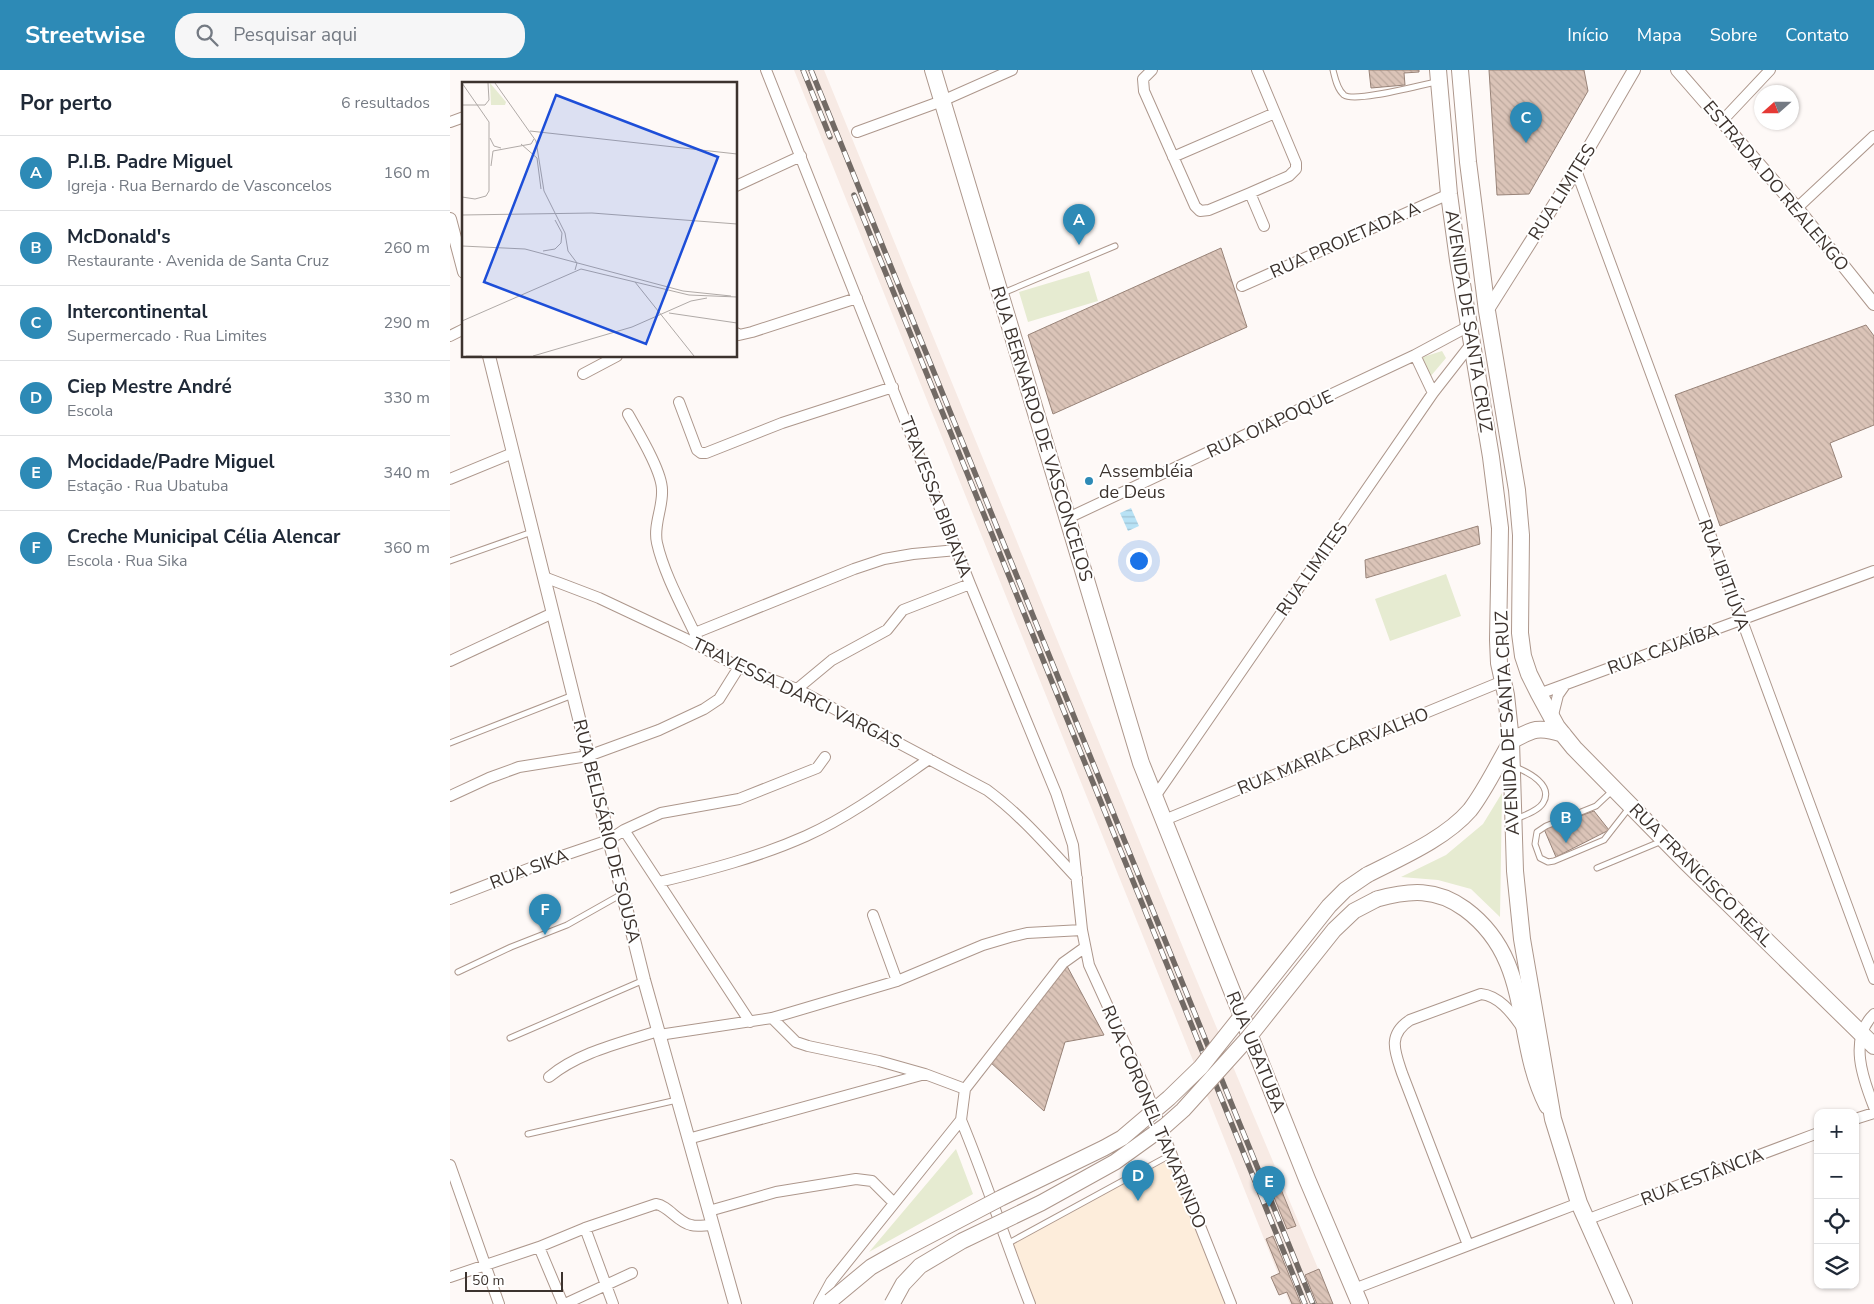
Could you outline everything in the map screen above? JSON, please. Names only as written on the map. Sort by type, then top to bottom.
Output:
[{"type":"main road","name":"RUA BERNARDO DE VASCONCELOS","points":[[933,70],[1124,711],[1154,798]]},
{"type":"main road","name":"AVENIDA DE SANTA CRUZ","points":[[1460,70],[1468,162],[1487,312],[1517,490],[1521,535],[1520,633],[1522,656],[1528,674],[1539,694]]},
{"type":"main road","name":"AVENIDA DE SANTA CRUZ","points":[[1438,76],[1449,194],[1500,528],[1499,663],[1506,695],[1511,741],[1515,871],[1522,939],[1553,1119],[1579,1203],[1624,1304]]},
{"type":"main road","name":"RUA FRANCISCO REAL","points":[[1539,694],[1552,719],[1563,734],[1614,789],[1874,1046]]},
{"type":"main road","points":[[826,1303],[871,1267],[894,1254],[1000,1198],[1122,1138],[1169,1098],[1201,1067],[1329,906],[1345,890],[1367,875],[1434,839],[1453,826],[1470,809],[1511,741],[1528,731],[1545,728],[1563,734]]},
{"type":"main road","name":"RUA UBATUBA","points":[[1154,798],[1320,1212],[1357,1297]]},
{"type":"main road","points":[[892,1304],[903,1284],[920,1266],[962,1241],[1041,1203],[1115,1162],[1165,1126],[1183,1110],[1248,1038],[1334,930],[1354,911],[1377,899],[1399,893],[1419,892],[1435,895],[1456,903],[1475,917],[1491,933],[1508,962],[1513,975],[1536,1078],[1553,1119]]},
{"type":"street","name":"TRAVESSA BIBIANA","points":[[766,70],[970,584],[1056,793],[1073,845],[1082,930]]},
{"type":"street","points":[[857,132],[942,101],[1012,70]]},
{"type":"street","points":[[1152,70],[1143,78],[1143,85],[1195,206],[1200,211],[1209,210],[1289,176],[1296,169],[1296,163],[1257,70]]},
{"type":"street","name":"RUA LIMITES","points":[[1487,312],[1576,170],[1634,70]]},
{"type":"street","name":"ESTRADA DO REALENGO","points":[[1677,70],[1797,208],[1874,304]]},
{"type":"street","points":[[1722,121],[1770,70]]},
{"type":"street","points":[[1173,157],[1275,113]]},
{"type":"street","points":[[450,122],[462,118]]},
{"type":"street","points":[[1797,208],[1874,136]]},
{"type":"street","points":[[738,185],[801,156]]},
{"type":"street","name":"RUA IBITIÚVA","points":[[1576,170],[1874,979]]},
{"type":"street","points":[[1250,193],[1264,226]]},
{"type":"street","name":"RUA PROJETADA A","points":[[1242,286],[1449,194]]},
{"type":"street","points":[[450,222],[462,265]]},
{"type":"street","points":[[738,334],[752,332],[857,298]]},
{"type":"street","name":"RUA OIAPOQUE","points":[[1068,518],[1415,355],[1469,326]]},
{"type":"street","points":[[450,336],[462,330]]},
{"type":"street","name":"RUA LIMITES","points":[[1154,798],[1434,393],[1472,343]]},
{"type":"street","points":[[1415,355],[1434,393]]},
{"type":"street","name":"RUA BELISÁRIO DE SOUSA","points":[[489,358],[644,980],[735,1304]]},
{"type":"street","points":[[583,374],[614,358]]},
{"type":"street","points":[[679,402],[694,443],[701,453],[782,423],[893,386]]},
{"type":"street","points":[[628,414],[660,478],[663,491],[656,528],[656,541],[701,648]]},
{"type":"street","points":[[450,479],[513,453]]},
{"type":"street","points":[[695,633],[854,569],[913,554],[957,550]]},
{"type":"street","name":"RUA CAJAÍBA","points":[[1539,694],[1874,571]]},
{"type":"street","name":"TRAVESSA DARCI VARGAS","points":[[544,577],[599,598],[684,638],[739,667],[797,690],[987,790],[1008,806],[1077,878]]},
{"type":"street","points":[[797,690],[832,660],[886,630],[903,610],[970,584]]},
{"type":"street","points":[[450,660],[553,613]]},
{"type":"street","points":[[450,796],[519,767],[588,756],[658,730],[704,709],[719,699],[739,667]]},
{"type":"street","name":"RUA MARIA CARVALHO","points":[[1162,821],[1503,681]]},
{"type":"street","points":[[1552,719],[1558,695],[1565,685]]},
{"type":"street","name":"RUA SIKA","points":[[450,899],[609,840],[624,830],[660,813],[739,799],[816,768],[825,757]]},
{"type":"street","points":[[659,882],[717,868],[806,836],[860,807],[929,758]]},
{"type":"street","points":[[624,830],[750,1022]]},
{"type":"street","points":[[873,915],[897,981]]},
{"type":"street","points":[[549,1077],[560,1068],[590,1054],[659,1033],[772,1018],[897,981],[983,945],[1010,937],[1028,933],[1082,930]]},
{"type":"street","name":"RUA CORONEL TAMARINDO","points":[[1082,930],[1084,948],[1095,980],[1112,1013],[1172,1154],[1231,1304]]},
{"type":"street","points":[[1030,1304],[984,1177],[961,1120],[965,1089],[1063,963],[1084,948]]},
{"type":"street","points":[[1468,1245],[1402,1073],[1394,1045],[1395,1039],[1400,1028],[1410,1020],[1481,994],[1492,996],[1502,1003],[1524,1030]]},
{"type":"street","points":[[1874,1014],[1865,1025],[1862,1034],[1861,1067],[1874,1107]]},
{"type":"street","points":[[772,1018],[796,1042],[879,1061],[925,1074],[965,1089]]},
{"type":"street","points":[[688,1139],[925,1074]]},
{"type":"street","points":[[1859,1118],[1874,1113]]},
{"type":"street","points":[[826,1303],[831,1282],[961,1120]]},
{"type":"street","name":"RUA ESTÂNCIA","points":[[1586,1220],[1814,1134]]},
{"type":"street","points":[[450,1165],[499,1304]]},
{"type":"street","points":[[709,1211],[776,1192],[856,1179],[872,1181],[894,1203]]},
{"type":"street","points":[[1357,1297],[1468,1245],[1579,1203]]},
{"type":"street","points":[[450,1277],[656,1204],[691,1226],[712,1225]]},
{"type":"street","points":[[584,1228],[613,1304]]},
{"type":"street","points":[[539,1247],[564,1304],[632,1273]]},
{"type":"lane","points":[[1333,70],[1341,91],[1344,95],[1353,98],[1375,95],[1438,76]]},
{"type":"lane","points":[[1000,294],[1115,246]]},
{"type":"lane","points":[[450,561],[533,532]]},
{"type":"lane","points":[[450,743],[573,695]]},
{"type":"lane","points":[[1513,766],[1526,771],[1540,781],[1545,797],[1543,804],[1513,821]]},
{"type":"lane","points":[[1614,789],[1596,806],[1546,826],[1537,832],[1535,844],[1540,858],[1548,862],[1554,861],[1604,840],[1631,806]]},
{"type":"lane","points":[[1597,868],[1665,840]]},
{"type":"lane","points":[[458,972],[517,944],[568,925],[622,893]]},
{"type":"lane","points":[[510,1038],[644,980]]},
{"type":"lane","points":[[528,1134],[678,1100]]},
{"type":"lane","points":[[1007,1244],[1172,1154]]},
{"type":"lane","points":[[1022,1304],[1026,1293]]},
{"type":"shaded area","points":[[794,70],[824,70],[1189,962],[1333,1304],[1290,1304]]},
{"type":"shaded area","points":[[1171,1159],[1225,1304],[1030,1304],[1007,1244]]},
{"type":"green space","points":[[1089,271],[1098,301],[1028,322],[1019,292]]},
{"type":"green space","points":[[1442,351],[1446,358],[1430,377],[1420,358]]},
{"type":"green space","points":[[1446,574],[1461,616],[1390,641],[1375,599]]},
{"type":"green space","points":[[1502,793],[1500,917],[1471,889],[1438,880],[1401,877],[1446,855],[1483,824]]},
{"type":"green space","points":[[956,1149],[973,1194],[869,1252]]},
{"type":"water","points":[[1131,508],[1139,526],[1128,531],[1120,513]]},
{"type":"building","points":[[1369,70],[1419,70],[1419,72],[1404,73],[1405,85],[1371,88]]},
{"type":"building","points":[[1489,70],[1584,70],[1588,91],[1529,194],[1497,195]]},
{"type":"building","points":[[1221,248],[1247,327],[1053,414],[1028,335]]},
{"type":"building","points":[[1866,325],[1874,336],[1874,425],[1830,443],[1842,477],[1720,526],[1675,395]]},
{"type":"building","points":[[1478,526],[1480,544],[1366,578],[1365,560]]},
{"type":"building","points":[[1594,811],[1609,830],[1556,857],[1544,829]]},
{"type":"building","points":[[1067,966],[1104,1035],[1065,1042],[1044,1111],[990,1062]]},
{"type":"building","points":[[1278,1182],[1296,1226],[1287,1229],[1269,1185]]},
{"type":"building","points":[[1273,1236],[1301,1304],[1292,1304],[1287,1292],[1279,1295],[1271,1277],[1280,1273],[1266,1239]]},
{"type":"building","points":[[1319,1269],[1333,1304],[1317,1304],[1305,1275]]},
{"type":"railway","points":[[803,70],[830,137]]},
{"type":"railway","points":[[811,70],[1313,1304]]},
{"type":"railway","points":[[854,195],[1305,1304]]},
{"type":"place","name":"Intercontinental","points":[[1526,143]]},
{"type":"place","name":"P.I.B. Padre Miguel","points":[[1079,245]]},
{"type":"place","name":"Assembléia de Deus","points":[[1089,481]]},
{"type":"place","name":"McDonald's","points":[[1566,843]]},
{"type":"place","name":"Creche Municipal Célia Alencar","points":[[545,935]]},
{"type":"place","name":"Ciep Mestre André","points":[[1138,1201]]},
{"type":"place","name":"Mocidade/Padre Miguel","points":[[1269,1207]]}]
